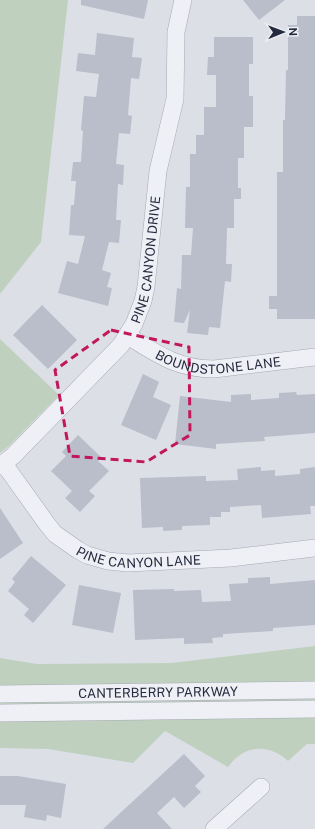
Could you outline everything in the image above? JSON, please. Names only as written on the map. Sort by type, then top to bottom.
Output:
[{"type":"street","name":"PINE CANYON DRIVE","points":[[2,465],[13,456],[117,350],[128,336],[139,312],[146,287],[158,171],[175,99],[176,32],[183,0]]},
{"type":"street","name":"BOUNDSTONE LANE","points":[[128,336],[169,360],[183,366],[195,368],[214,369],[315,357]]},
{"type":"street","name":"PINE CANYON LANE","points":[[2,465],[56,534],[86,555],[108,561],[128,563],[231,558],[315,548]]},
{"type":"street","name":"CANTERBERRY PARKWAY","points":[[0,694],[315,690]]},
{"type":"street","name":"CANTERBERRY PARKWAY","points":[[0,713],[315,710]]},
{"type":"street","points":[[214,829],[261,787]]},
{"type":"highlighted area","points":[[111,330],[189,347],[190,435],[146,462],[70,456],[55,370]]},
{"type":"green space","points":[[0,0],[68,0],[41,242],[0,294]]},
{"type":"green space","points":[[0,339],[59,395],[9,446],[0,453]]},
{"type":"green space","points":[[315,646],[315,683],[0,686],[0,658],[37,664],[172,663]]},
{"type":"green space","points":[[315,695],[315,704],[0,708],[0,702]]},
{"type":"green space","points":[[315,715],[315,744],[307,744],[288,761],[272,751],[256,749],[241,754],[228,767],[165,731],[133,763],[48,749],[0,748],[0,719]]},
{"type":"building","points":[[81,0],[148,0],[144,19],[81,5]]},
{"type":"building","points":[[243,0],[285,0],[259,20]]},
{"type":"building","points":[[297,16],[315,16],[315,319],[277,319],[277,309],[269,309],[269,296],[277,296],[277,172],[283,172],[283,120],[285,120],[286,70],[288,70],[288,25],[297,25]]},
{"type":"building","points":[[97,33],[134,38],[132,57],[142,58],[139,79],[131,78],[128,115],[132,116],[130,134],[119,133],[116,164],[124,165],[123,185],[118,184],[116,220],[121,220],[119,243],[109,242],[102,270],[111,273],[107,287],[112,288],[108,306],[58,293],[67,261],[78,264],[85,236],[69,235],[71,205],[74,205],[76,181],[71,181],[73,162],[81,162],[83,131],[81,130],[84,96],[96,97],[99,74],[76,71],[78,53],[95,55]]},
{"type":"building","points":[[214,37],[253,37],[253,64],[249,64],[249,96],[253,96],[253,127],[244,127],[244,158],[238,158],[238,188],[241,188],[241,199],[234,199],[234,228],[227,228],[226,264],[232,264],[231,282],[225,281],[220,328],[209,327],[208,335],[187,333],[190,310],[184,323],[174,322],[177,288],[181,289],[182,255],[191,255],[193,228],[185,228],[186,187],[190,187],[190,154],[196,154],[196,135],[204,135],[204,107],[216,107],[216,75],[207,75],[208,57],[214,57]]},
{"type":"building","points":[[42,305],[77,340],[48,369],[13,335]]},
{"type":"building","points":[[143,374],[159,382],[153,397],[171,405],[156,440],[121,425]]},
{"type":"building","points":[[296,392],[297,395],[315,394],[315,433],[264,437],[265,441],[216,444],[216,449],[175,444],[180,396],[231,402],[231,395],[251,394],[251,400],[279,398],[279,393]]},
{"type":"building","points":[[78,435],[101,457],[98,461],[109,471],[89,491],[95,496],[80,512],[65,498],[72,491],[51,471],[66,456],[62,452]]},
{"type":"building","points":[[261,467],[261,471],[275,470],[275,476],[300,474],[300,469],[315,467],[315,506],[310,506],[311,514],[262,518],[261,505],[230,507],[230,512],[221,512],[221,517],[210,517],[210,525],[182,526],[182,530],[163,531],[163,527],[142,528],[140,478],[206,476],[206,481],[238,480],[237,469]]},
{"type":"building","points":[[0,508],[23,543],[0,559]]},
{"type":"building","points":[[31,556],[66,585],[33,623],[24,615],[29,609],[8,591],[15,582],[12,579]]},
{"type":"building","points":[[270,577],[270,584],[315,580],[315,625],[273,628],[273,631],[223,634],[223,637],[212,638],[213,643],[184,644],[184,638],[135,640],[133,590],[201,590],[202,602],[231,601],[229,584],[248,583],[248,578]]},
{"type":"building","points":[[79,585],[121,593],[113,633],[72,625]]},
{"type":"building","points":[[184,754],[205,776],[195,786],[201,792],[184,808],[174,797],[157,813],[172,829],[103,829]]},
{"type":"building","points":[[0,776],[18,776],[66,784],[61,818],[47,815],[46,821],[24,817],[26,805],[0,805]]}]
